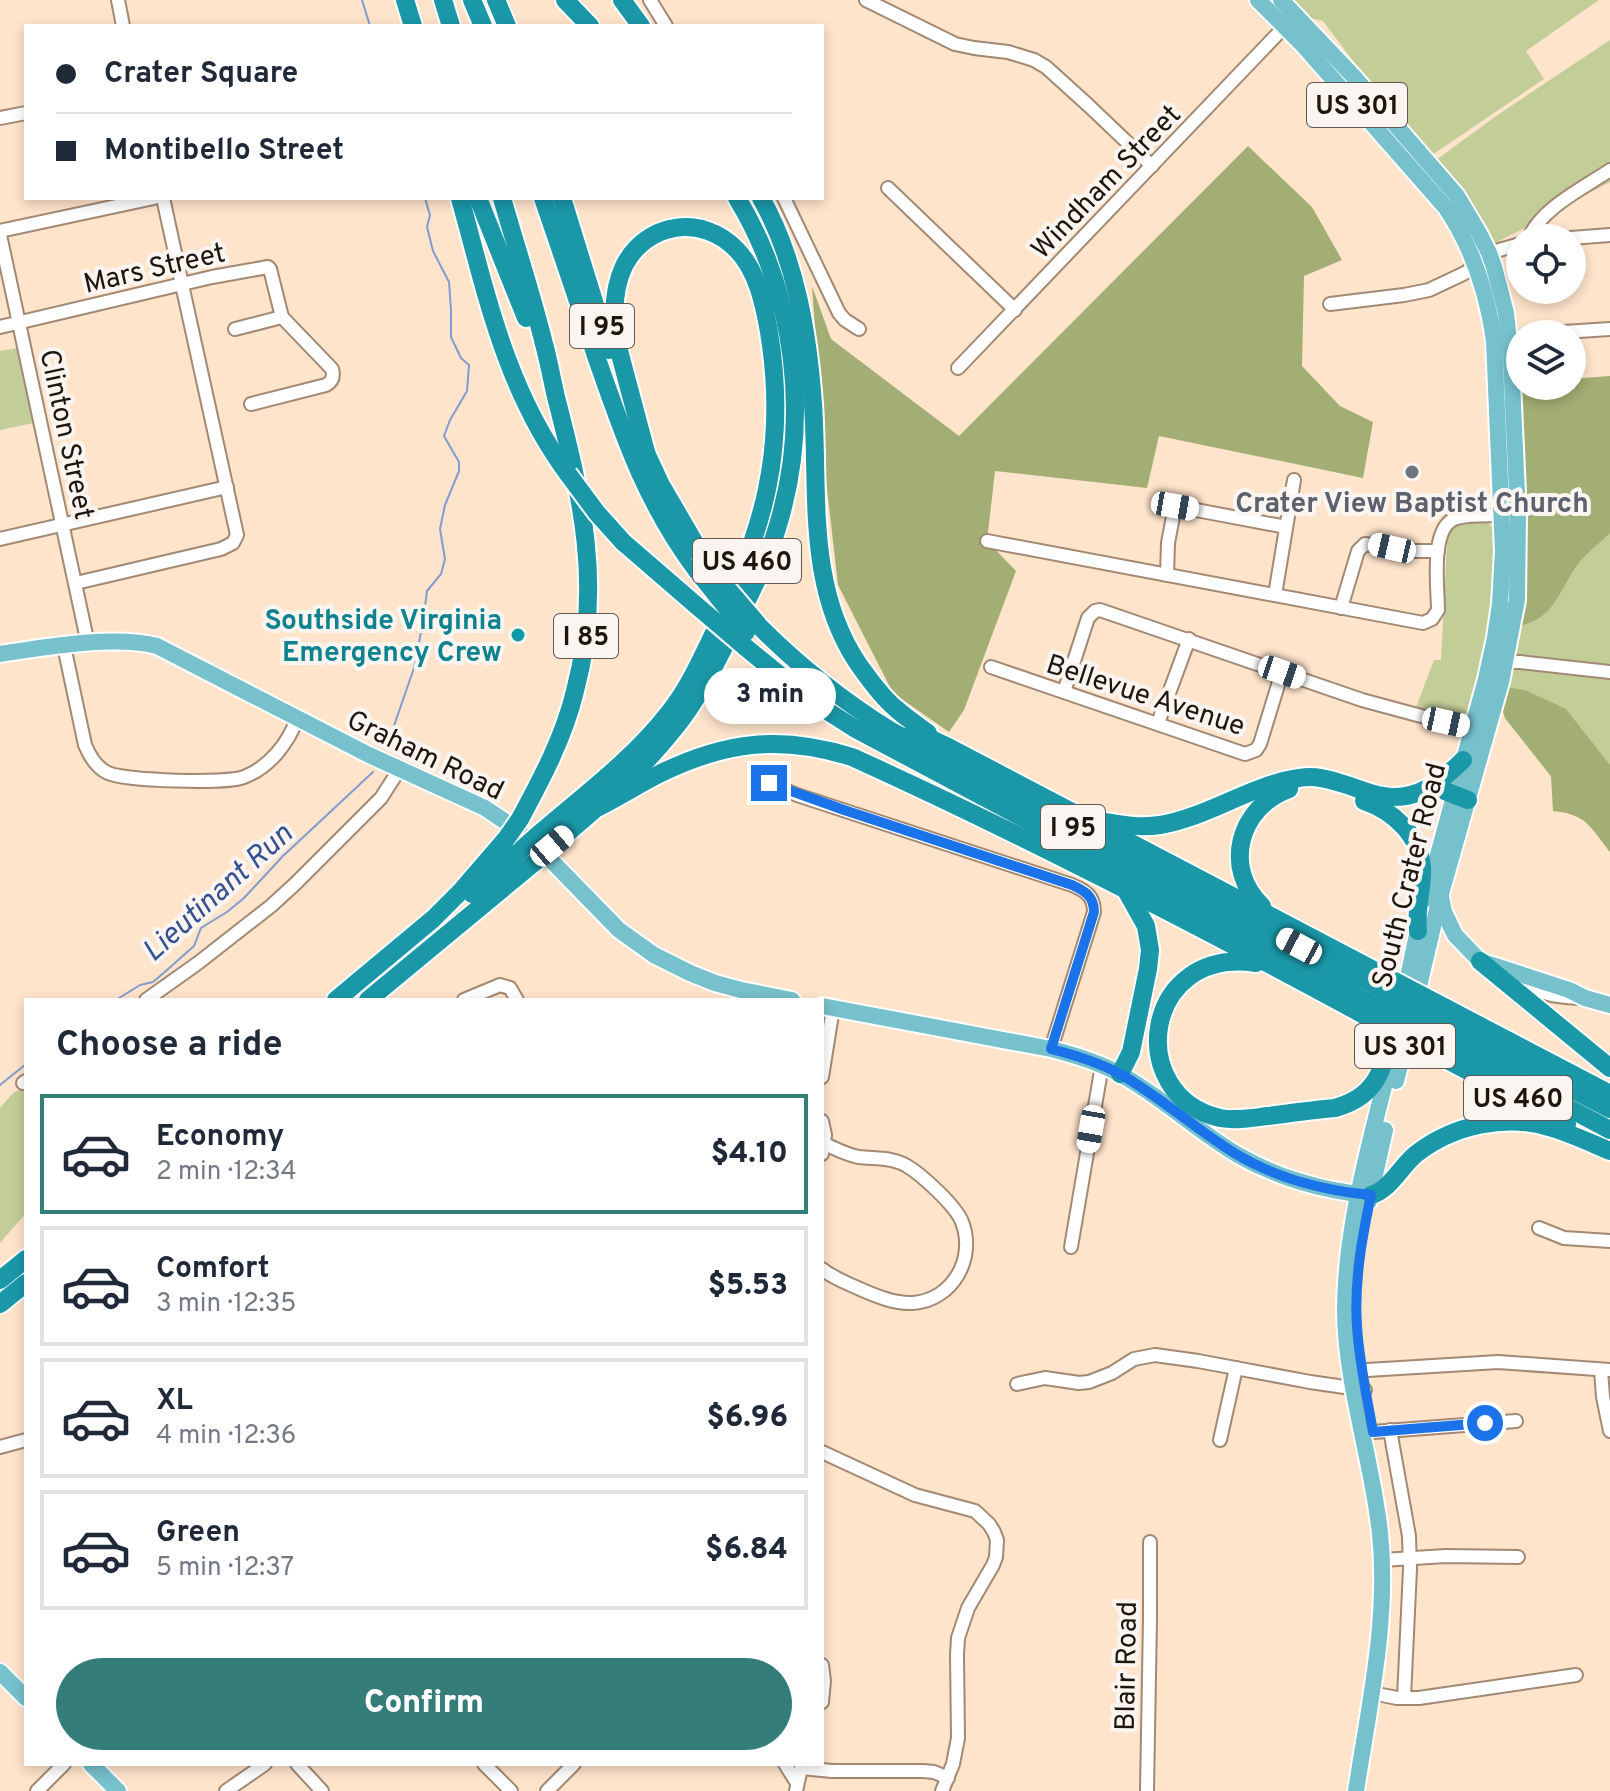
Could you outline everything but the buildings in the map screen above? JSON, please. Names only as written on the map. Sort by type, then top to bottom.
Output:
[{"type":"highway","points":[[405,0],[412,24]]},
{"type":"highway","points":[[443,0],[450,24]]},
{"type":"highway","points":[[472,0],[482,24]]},
{"type":"highway","points":[[496,0],[506,24]]},
{"type":"highway","points":[[565,0],[588,24]]},
{"type":"highway","points":[[584,0],[601,24]]},
{"type":"highway","points":[[622,0],[640,24]]},
{"type":"highway","points":[[461,200],[488,301],[515,380],[540,433],[597,513],[623,542],[697,606],[750,635]]},
{"type":"highway","points":[[479,200],[535,341],[567,442]]},
{"type":"highway","name":"I 85","points":[[370,998],[521,849],[520,819],[549,763],[568,715],[582,662],[588,607],[586,535],[576,475],[543,340],[503,200]]},
{"type":"highway","name":"I 95","points":[[544,200],[614,412],[660,515],[680,548],[750,635],[798,682],[854,728],[936,773],[1374,995]]},
{"type":"highway","name":"I 95","points":[[563,200],[623,392],[646,452],[672,506],[725,586],[750,635],[780,647],[835,694],[891,731],[1434,1027],[1610,1130]]},
{"type":"highway","points":[[546,840],[599,807],[662,744],[692,706],[709,679],[758,578],[785,500],[793,434],[794,393],[789,343],[778,288],[758,237],[738,200]]},
{"type":"highway","points":[[762,200],[792,275],[804,325],[813,407],[820,557],[828,600],[844,640],[878,691],[903,715],[950,748]]},
{"type":"highway","name":"US 460","points":[[338,998],[403,945],[439,924],[521,849],[546,840],[669,714],[693,675],[727,607],[748,561],[759,527],[771,470],[776,415],[775,383],[767,319],[757,284],[744,258],[728,242],[705,229],[684,226],[653,235],[635,249],[620,274],[615,306],[617,343],[646,452]]},
{"type":"highway","name":"US 460","points":[[780,647],[896,723],[950,748],[1276,918],[1374,995],[1434,1027],[1610,1149]]},
{"type":"highway","name":"US 460","points":[[599,807],[658,774],[714,751],[769,742],[801,744],[852,757],[979,816],[1269,965],[1374,995]]},
{"type":"highway","points":[[1078,815],[1130,827],[1161,825],[1271,785],[1302,777],[1325,778],[1384,797],[1404,796],[1432,786],[1463,760]]},
{"type":"highway","points":[[936,773],[1075,865]]},
{"type":"highway","points":[[1432,786],[1460,798]]},
{"type":"highway","points":[[1276,918],[1255,900],[1245,885],[1240,862],[1242,839],[1255,812],[1272,797],[1288,789],[1325,787],[1375,804],[1407,829],[1422,869],[1416,914],[1418,931]]},
{"type":"highway","points":[[1120,1074],[1131,1052],[1150,950],[1146,926],[1126,890]]},
{"type":"highway","points":[[1269,965],[1236,961],[1210,965],[1187,978],[1167,1003],[1161,1014],[1158,1036],[1161,1063],[1172,1086],[1188,1103],[1219,1117],[1238,1119],[1335,1108],[1356,1100],[1370,1089],[1382,1067],[1385,1053],[1395,1043]]},
{"type":"highway","points":[[1480,961],[1610,1068]]},
{"type":"highway","name":"I 95","points":[[1434,1027],[1610,1109]]},
{"type":"highway","name":"US 460","points":[[1434,1027],[1610,1094]]},
{"type":"highway","points":[[1365,1194],[1382,1191],[1401,1168],[1427,1146],[1442,1137],[1475,1126],[1525,1122],[1550,1127],[1610,1149]]},
{"type":"highway","points":[[0,1280],[24,1261]]},
{"type":"highway","points":[[0,1304],[24,1285]]},
{"type":"main road","name":"South Crater Road","points":[[1258,0],[1291,21],[1354,77],[1457,196],[1475,225],[1486,296],[1506,333]]},
{"type":"main road","name":"South Crater Road","points":[[1281,0],[1291,21]]},
{"type":"main road","name":"South Crater Road","points":[[1356,1791],[1381,1614],[1395,1559],[1376,1505],[1356,1370],[1356,1299],[1365,1194],[1418,931],[1498,662],[1495,638],[1510,515],[1509,400]]},
{"type":"main road","name":"Graham Road","points":[[0,654],[131,641],[157,646],[399,770],[485,808],[548,857],[619,930],[654,955],[715,983],[769,998]]},
{"type":"main road","name":"South Crater Road","points":[[1365,1194],[1440,897],[1460,798],[1463,760],[1480,729]]},
{"type":"main road","points":[[1440,897],[1455,935],[1480,961],[1610,1005]]},
{"type":"main road","points":[[828,1007],[1084,1058],[1120,1074],[1252,1163],[1302,1182],[1365,1194]]},
{"type":"main road","name":"South Crater Road","points":[[1360,1389],[1381,1431],[1386,1502],[1395,1559],[1392,1613],[1367,1791]]},
{"type":"main road","points":[[0,1672],[24,1696]]},
{"type":"main road","points":[[93,1766],[118,1791]]},
{"type":"street","points":[[118,0],[123,24]]},
{"type":"street","points":[[650,0],[665,24]]},
{"type":"street","points":[[866,0],[955,44],[1008,52],[1034,60],[1078,95],[1152,166]]},
{"type":"street","name":"Windham Street","points":[[958,368],[1291,21]]},
{"type":"street","points":[[0,118],[24,113]]},
{"type":"street","points":[[1536,224],[1610,170]]},
{"type":"street","points":[[888,188],[1015,310]]},
{"type":"street","points":[[0,233],[145,200]]},
{"type":"street","points":[[76,583],[221,549],[233,543],[237,530],[163,200]]},
{"type":"street","points":[[785,200],[839,313],[851,326],[859,329]]},
{"type":"street","name":"Clinton Street","points":[[0,233],[88,644]]},
{"type":"street","points":[[1586,237],[1610,235]]},
{"type":"street","points":[[1330,304],[1429,290],[1482,259],[1506,250]]},
{"type":"street","name":"Mars Street","points":[[0,327],[268,267],[282,317]]},
{"type":"street","points":[[235,329],[282,317],[332,369],[333,378],[326,385],[251,404]]},
{"type":"street","points":[[1586,331],[1610,329]]},
{"type":"street","points":[[1275,595],[1294,480]]},
{"type":"street","points":[[0,539],[227,487]]},
{"type":"street","points":[[1167,575],[1168,543],[1175,506],[1286,527]]},
{"type":"street","points":[[987,541],[1423,623],[1432,619],[1438,610],[1438,551],[1445,526],[1453,520],[1510,515]]},
{"type":"street","points":[[1341,608],[1361,547],[1369,543],[1413,551],[1438,551]]},
{"type":"street","points":[[1064,692],[1090,614],[1100,610],[1362,700],[1480,729]]},
{"type":"street","points":[[1158,723],[1189,639]]},
{"type":"street","points":[[64,646],[85,745],[101,769],[119,777],[225,781],[245,776],[256,771],[278,752],[297,719]]},
{"type":"street","points":[[1498,662],[1610,672]]},
{"type":"street","name":"Bellevue Avenue","points":[[991,667],[1245,754],[1259,746],[1282,672]]},
{"type":"street","points":[[149,998],[271,906],[381,798],[399,770]]},
{"type":"street","points":[[769,783],[1072,885],[1088,894],[1094,904],[1094,912],[1051,1049]]},
{"type":"street","points":[[469,998],[500,985],[510,988],[516,998]]},
{"type":"street","points":[[824,1054],[828,1007]]},
{"type":"street","points":[[1071,1247],[1102,1065]]},
{"type":"street","points":[[824,1149],[900,1162],[911,1169],[953,1206],[963,1224],[966,1249],[961,1270],[949,1287],[920,1302],[901,1303],[841,1281],[824,1270]]},
{"type":"street","points":[[1539,1228],[1564,1238],[1610,1241]]},
{"type":"street","points":[[1017,1384],[1045,1378],[1089,1382],[1143,1356],[1169,1357],[1360,1389]]},
{"type":"street","points":[[1356,1370],[1498,1362],[1606,1370],[1603,1397],[1610,1431]]},
{"type":"street","points":[[1220,1440],[1236,1368]]},
{"type":"street","points":[[1381,1431],[1516,1421]]},
{"type":"street","points":[[0,1447],[24,1441]]},
{"type":"street","points":[[824,1453],[915,1495],[975,1511],[989,1524],[997,1540],[993,1565],[968,1608],[958,1638],[957,1751],[942,1791]]},
{"type":"street","name":"Blair Road","points":[[1147,1791],[1150,1542]]},
{"type":"street","points":[[1404,1698],[1395,1559],[1518,1557]]},
{"type":"street","points":[[1382,1695],[1404,1698],[1431,1696],[1576,1675]]},
{"type":"street","points":[[37,1791],[62,1766]]},
{"type":"street","points":[[226,1791],[262,1766]]},
{"type":"street","points":[[299,1766],[322,1791]]},
{"type":"street","points":[[486,1766],[511,1791]]},
{"type":"street","points":[[547,1791],[572,1766]]},
{"type":"street","points":[[786,1766],[796,1787]]},
{"type":"street","points":[[796,1787],[802,1766],[832,1771],[923,1771],[948,1778]]},
{"type":"green space","points":[[1279,0],[1599,0],[1526,51],[1544,79],[1432,155],[1403,127],[1323,21],[1296,15]]},
{"type":"green space","points":[[1610,40],[1610,182],[1531,224],[1506,224],[1506,238],[1492,245],[1456,182],[1436,160]]},
{"type":"green space","points":[[1248,146],[1312,207],[1342,260],[1304,276],[1302,366],[1340,406],[1373,422],[1363,478],[1159,436],[1147,488],[995,471],[987,541],[1016,571],[964,710],[949,732],[893,693],[838,585],[826,480],[812,286],[831,339],[959,436]]},
{"type":"green space","points":[[17,348],[33,423],[0,430],[0,351]]},
{"type":"green space","points":[[1610,376],[1610,852],[1505,718],[1526,577],[1527,505],[1521,400],[1586,400],[1586,378]]},
{"type":"green space","points":[[1610,376],[1610,533],[1574,569],[1551,608],[1520,626],[1526,572],[1521,400],[1586,400],[1586,378]]},
{"type":"green space","points":[[1487,521],[1494,529],[1493,585],[1484,648],[1468,712],[1460,716],[1416,707],[1434,660],[1441,660],[1448,524]]},
{"type":"green space","points":[[1507,687],[1527,691],[1566,709],[1610,765],[1610,852],[1587,823],[1573,815],[1553,811],[1551,776],[1505,718],[1502,709]]},
{"type":"green space","points":[[24,1088],[24,1215],[0,1243],[0,1108],[13,1093]]},
{"type":"waterway","name":"Lieutinant Run","points":[[362,0],[369,24]]},
{"type":"waterway","name":"Lieutinant Run","points":[[388,743],[414,668],[427,591],[441,574],[445,559],[440,529],[445,505],[459,471],[459,462],[444,436],[467,391],[469,365],[461,358],[451,337],[449,282],[433,251],[427,227],[430,215],[426,200]]},
{"type":"waterway","name":"Lieutinant Run","points":[[119,998],[140,985],[153,982],[194,946],[201,928],[244,898],[283,856],[373,772]]},
{"type":"waterway","name":"Lieutinant Run","points":[[0,1085],[24,1066]]},
{"type":"place","name":"Crater View Baptist Church","points":[[1412,472]]},
{"type":"place","name":"Southside Virginia Emergency Crew","points":[[518,635]]},
{"type":"route","points":[[769,783],[1084,890],[1092,898],[1094,912],[1051,1049],[1084,1058],[1120,1074],[1252,1163],[1302,1182],[1371,1195],[1361,1245],[1356,1299],[1359,1346],[1373,1432],[1485,1423]]}]
